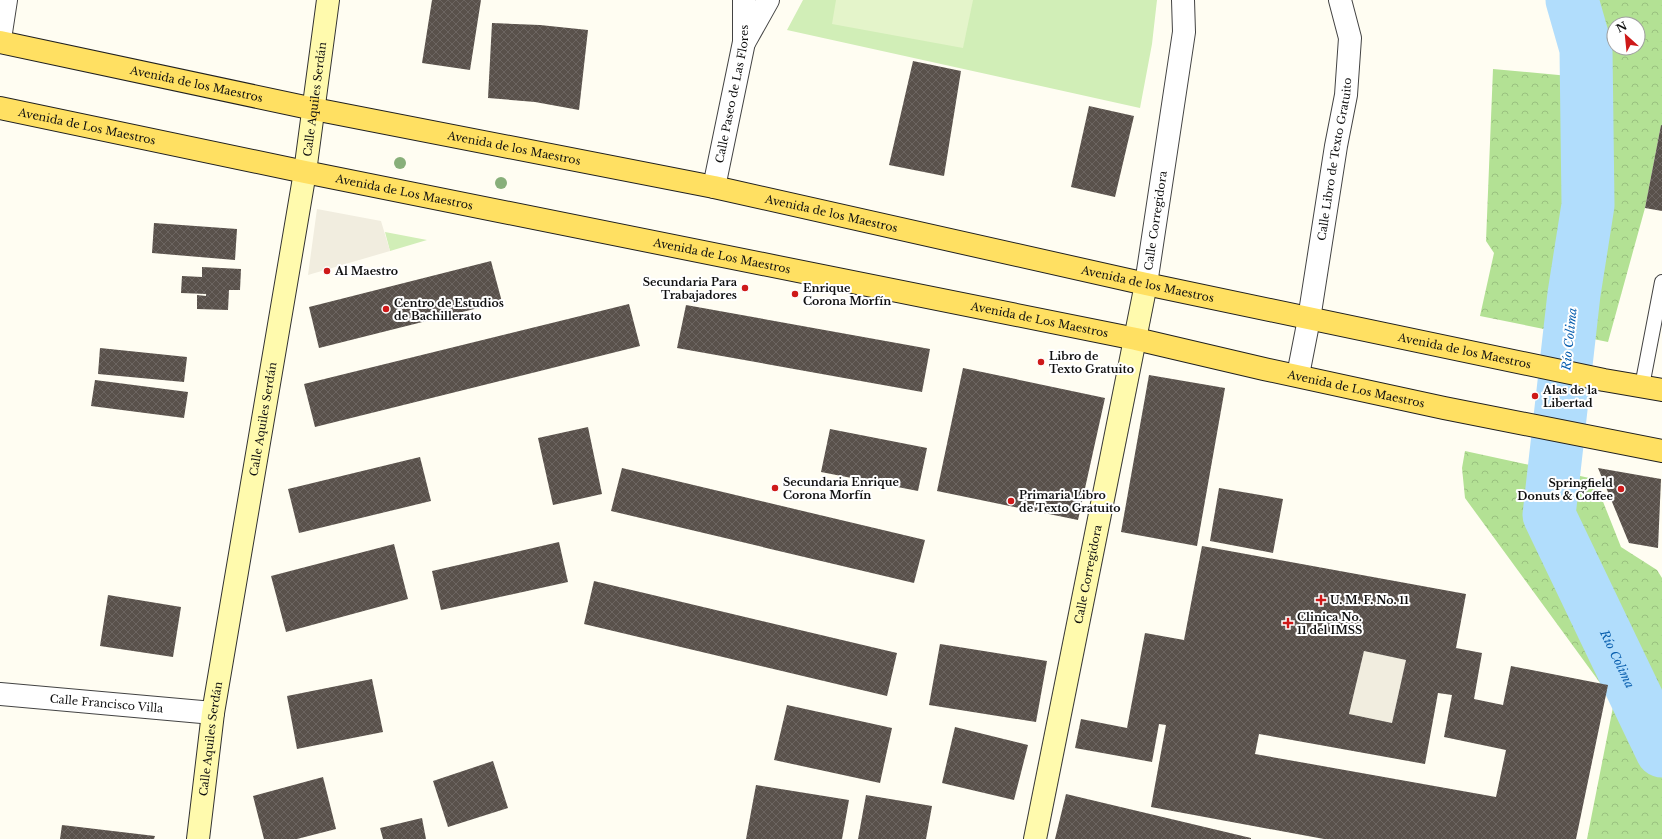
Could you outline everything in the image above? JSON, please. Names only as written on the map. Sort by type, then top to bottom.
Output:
[{"type":"main road","name":"Avenida de los Maestros","points":[[0,42],[314,109],[714,188],[1310,319],[1604,380],[1652,388]]},
{"type":"main road","name":"Avenida de Los Maestros","points":[[0,108],[305,172],[1136,339],[1264,369],[1298,375],[1444,408],[1662,451]]},
{"type":"street","points":[[0,39],[6,0]]},
{"type":"street","name":"Calle Aquiles Serdán","points":[[198,839],[213,713],[305,172],[328,0]]},
{"type":"street","name":"Calle Paseo de Las Flores","points":[[714,188],[744,42],[744,0]]},
{"type":"street","points":[[744,42],[768,0]]},
{"type":"street","name":"Calle Corregidora","points":[[1035,839],[1146,284],[1184,32],[1183,0]]},
{"type":"street","name":"Calle Libro de Texto Gratuito","points":[[1298,375],[1310,319],[1336,146],[1346,96],[1350,38],[1340,0]]},
{"type":"street","name":"Calle Francisco Villa","points":[[0,694],[213,713]]},
{"type":"lane","points":[[1652,388],[1662,282]]},
{"type":"green space","points":[[803,0],[1157,0],[1152,44],[1140,108],[787,30]]},
{"type":"green space","points":[[836,0],[973,0],[963,48],[832,24]]},
{"type":"green space","points":[[1591,0],[1662,0],[1662,125],[1645,208],[1608,342],[1480,316],[1494,253],[1486,241],[1493,69],[1601,79]]},
{"type":"green space","points":[[385,232],[427,240],[390,251]]},
{"type":"green space","points":[[1465,451],[1594,479],[1621,547],[1657,570],[1662,578],[1662,839],[1587,839],[1614,702],[1465,498],[1462,468]]},
{"type":"shaded area","points":[[317,209],[381,221],[390,251],[308,275]]},
{"type":"shaded area","points":[[1364,651],[1406,660],[1392,723],[1349,714]]},
{"type":"building","points":[[432,0],[481,0],[470,70],[422,63]]},
{"type":"building","points":[[492,23],[540,25],[588,30],[579,110],[535,102],[488,98]]},
{"type":"building","points":[[913,61],[961,71],[944,176],[889,165]]},
{"type":"building","points":[[1089,106],[1134,116],[1115,197],[1071,187]]},
{"type":"building","points":[[1662,125],[1662,211],[1645,208]]},
{"type":"building","points":[[154,223],[237,229],[235,260],[152,253]]},
{"type":"building","points":[[491,261],[502,302],[319,348],[309,307]]},
{"type":"building","points":[[202,267],[241,269],[240,290],[229,290],[228,310],[197,309],[197,295],[206,296],[206,294],[181,293],[182,276],[202,277]]},
{"type":"building","points":[[629,304],[640,346],[315,427],[304,384]]},
{"type":"building","points":[[686,305],[930,349],[922,392],[677,348]]},
{"type":"building","points":[[100,348],[187,357],[184,382],[98,374]]},
{"type":"building","points":[[963,368],[1105,398],[1078,520],[937,491]]},
{"type":"building","points":[[1149,375],[1225,388],[1197,546],[1121,532]]},
{"type":"building","points":[[95,380],[188,392],[184,418],[91,406]]},
{"type":"building","points":[[588,427],[602,494],[553,505],[538,438]]},
{"type":"building","points":[[830,429],[927,448],[918,491],[821,472]]},
{"type":"building","points":[[420,457],[431,501],[299,533],[288,489]]},
{"type":"building","points":[[622,468],[925,540],[914,583],[611,511]]},
{"type":"building","points":[[1598,468],[1661,479],[1658,548],[1629,543]]},
{"type":"building","points":[[1219,488],[1283,499],[1273,553],[1210,541]]},
{"type":"building","points":[[559,542],[568,582],[441,610],[432,571]]},
{"type":"building","points":[[394,544],[408,599],[286,632],[271,576]]},
{"type":"building","name":"U. M. F. No. 11","points":[[1202,546],[1466,594],[1456,648],[1482,653],[1474,699],[1503,705],[1511,666],[1608,685],[1576,839],[1324,839],[1151,807],[1166,725],[1159,724],[1152,762],[1075,748],[1081,719],[1127,728],[1145,633],[1184,640]],"holes":[[[1364,651],[1406,660],[1392,723],[1349,714]],[[1438,693],[1452,695],[1444,737],[1506,750],[1496,797],[1255,754],[1259,734],[1425,764]]]},
{"type":"building","points":[[594,581],[897,653],[887,696],[584,624]]},
{"type":"building","points":[[108,595],[181,607],[173,657],[100,646]]},
{"type":"building","points":[[940,644],[1047,661],[1036,722],[929,705]]},
{"type":"building","points":[[372,679],[383,732],[297,749],[287,696]]},
{"type":"building","points":[[787,705],[892,728],[880,783],[774,760]]},
{"type":"building","points":[[955,727],[1028,745],[1014,800],[942,783]]},
{"type":"building","points":[[493,761],[508,808],[448,827],[433,781]]},
{"type":"building","points":[[323,777],[336,829],[297,839],[264,839],[253,796]]},
{"type":"building","points":[[756,785],[849,800],[842,839],[746,839]]},
{"type":"building","points":[[1066,794],[1251,838],[1251,839],[1055,839]]},
{"type":"building","points":[[866,795],[932,806],[926,839],[858,839]]},
{"type":"building","points":[[422,818],[426,839],[383,839],[380,828]]},
{"type":"building","points":[[62,825],[155,836],[154,839],[60,839]]},
{"type":"waterway","name":"Río Colima","points":[[1572,0],[1586,49],[1588,205],[1574,294],[1549,515],[1662,751]]},
{"type":"place","name":"Al Maestro","points":[[327,271]]},
{"type":"place","name":"Secundaria Para Trabajadores","points":[[745,288]]},
{"type":"place","name":"Enrique Corona Morfín","points":[[795,294]]},
{"type":"place","name":"Centro de Estudios de Bachillerato","points":[[386,309]]},
{"type":"place","name":"Libro de Texto Gratuito","points":[[1041,362]]},
{"type":"place","name":"Alas de la Libertad","points":[[1535,396]]},
{"type":"place","name":"Secundaria Enrique Corona Morfín","points":[[775,488]]},
{"type":"place","name":"Springfield Donuts & Coffee","points":[[1621,489]]},
{"type":"place","name":"Primaria Libro de Texto Gratuito","points":[[1011,501]]},
{"type":"place","name":"U. M. F. No. 11","points":[[1321,600]]},
{"type":"place","name":"Clinica No. 11 del IMSS","points":[[1288,623]]}]
